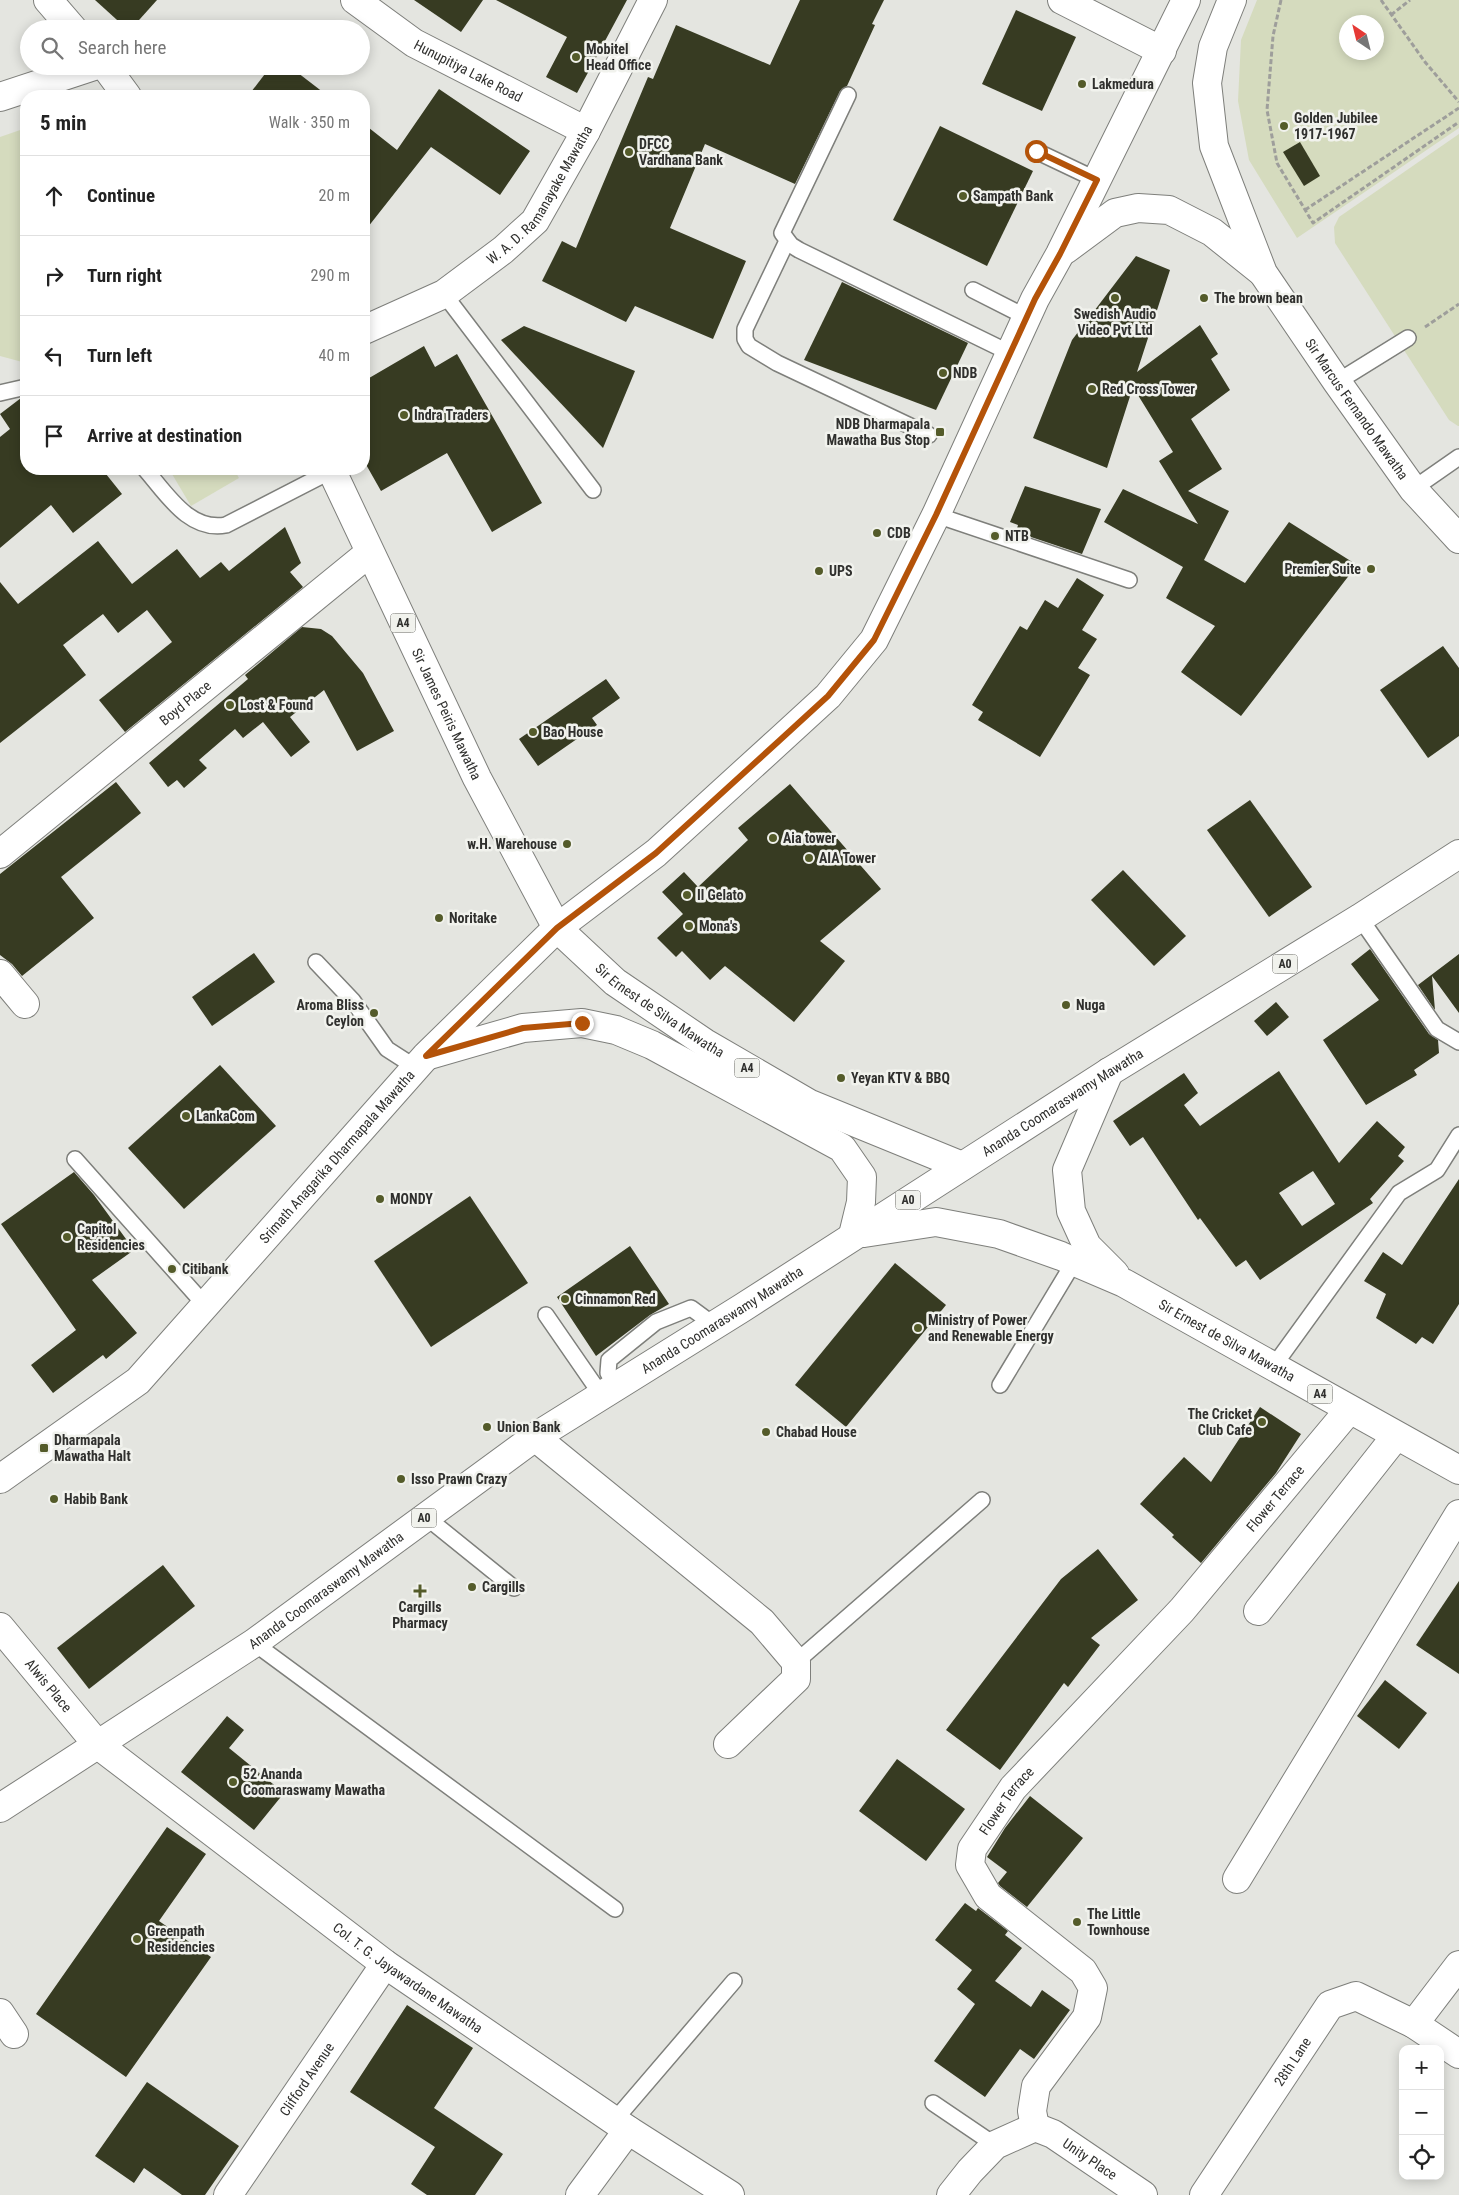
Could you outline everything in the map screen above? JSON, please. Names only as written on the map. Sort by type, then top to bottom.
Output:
[{"type":"main road","points":[[48,0],[65,20]]},
{"type":"main road","name":"Hunupitiya Lake Road","points":[[355,0],[414,43],[586,131]]},
{"type":"main road","name":"W. A. D. Ramanayake Mawatha","points":[[370,327],[444,294],[503,250],[535,221],[586,131],[654,0]]},
{"type":"main road","points":[[1062,0],[1162,51]]},
{"type":"main road","name":"Srimath Anagarika Dharmapala Mawatha","points":[[0,1479],[138,1381],[421,1061],[557,928],[656,853],[828,696],[874,640],[936,515],[1026,317],[1060,254],[1186,0]]},
{"type":"main road","points":[[1232,0],[1213,47],[1208,83],[1214,146],[1263,273]]},
{"type":"main road","points":[[21,90],[67,75]]},
{"type":"main road","points":[[112,75],[123,90]]},
{"type":"main road","points":[[0,97],[20,90]]},
{"type":"main road","points":[[1060,254],[1115,213],[1138,208],[1169,210],[1212,232],[1263,273]]},
{"type":"main road","name":"Sir Marcus Fernando Mawatha","points":[[1263,273],[1413,489],[1459,539]]},
{"type":"main road","name":"Sir James Peiris Mawatha","points":[[333,475],[477,778],[557,928]]},
{"type":"main road","name":"Boyd Place","points":[[0,854],[369,552]]},
{"type":"main road","name":"Ananda Coomaraswamy Mawatha","points":[[0,1808],[254,1643],[535,1437],[714,1325],[1109,1072],[1360,918],[1459,854]]},
{"type":"main road","name":"Sir Ernest de Silva Mawatha","points":[[557,928],[615,982],[705,1043],[810,1104],[962,1166]]},
{"type":"main road","points":[[0,974],[25,1004]]},
{"type":"main road","points":[[421,1061],[523,1028],[582,1023],[616,1030],[652,1045],[842,1148],[862,1176],[862,1202],[853,1235]]},
{"type":"main road","name":"Sir Ernest de Silva Mawatha","points":[[1109,1072],[1067,1170],[1071,1211],[1087,1246],[1124,1283]]},
{"type":"main road","name":"Sir Ernest de Silva Mawatha","points":[[853,1235],[936,1222],[1000,1234],[1074,1262],[1124,1283],[1459,1470]]},
{"type":"main road","name":"Flower Terrace","points":[[1035,2127],[1032,2111],[1036,2086],[1087,2018],[1093,1988],[1083,1971],[988,1896],[970,1865],[972,1849],[1013,1788],[1182,1610],[1349,1410]]},
{"type":"main road","points":[[1258,1611],[1396,1436]]},
{"type":"main road","points":[[535,1437],[762,1622],[796,1662],[796,1680],[728,1744]]},
{"type":"main road","points":[[1238,1879],[1459,1514]]},
{"type":"main road","name":"Alwis Place","points":[[0,1627],[97,1744]]},
{"type":"main road","name":"Col. T. G. Jayawardane Mawatha","points":[[97,1744],[385,1964],[621,2126],[730,2195]]},
{"type":"main road","name":"Clifford Avenue","points":[[228,2195],[385,1964]]},
{"type":"main road","points":[[1414,2024],[1459,1965]]},
{"type":"main road","name":"28th Lane","points":[[1204,2195],[1330,2005],[1356,1996],[1414,2024],[1459,2054]]},
{"type":"main road","points":[[580,2195],[621,2126]]},
{"type":"main road","points":[[951,2195],[970,2171],[995,2145],[1035,2127]]},
{"type":"main road","name":"Unity Place","points":[[1035,2127],[1053,2134],[1144,2195]]},
{"type":"lane","points":[[848,95],[782,233],[787,241],[799,250],[1010,353]]},
{"type":"lane","points":[[1036,151],[1097,180]]},
{"type":"lane","points":[[787,241],[745,329],[745,339],[749,346],[777,363],[929,435]]},
{"type":"lane","points":[[974,290],[1026,317]]},
{"type":"lane","points":[[444,294],[593,490]]},
{"type":"lane","points":[[1337,382],[1408,338]]},
{"type":"lane","points":[[0,394],[20,389]]},
{"type":"lane","points":[[1413,489],[1459,457]]},
{"type":"lane","points":[[150,475],[182,511],[200,524],[214,528],[226,525],[321,475]]},
{"type":"lane","points":[[936,515],[1129,580]]},
{"type":"lane","points":[[1360,918],[1437,1029],[1459,1042]]},
{"type":"lane","points":[[316,962],[353,1001],[387,1049],[421,1061]]},
{"type":"lane","points":[[1273,1367],[1399,1193],[1437,1170],[1459,1136]]},
{"type":"lane","points":[[75,1159],[205,1305]]},
{"type":"lane","points":[[1000,1385],[1074,1262]]},
{"type":"lane","points":[[546,1315],[608,1391]]},
{"type":"lane","points":[[796,1662],[982,1500]]},
{"type":"lane","points":[[426,1517],[514,1588]]},
{"type":"lane","points":[[254,1643],[615,1910]]},
{"type":"lane","points":[[621,2126],[734,1981]]},
{"type":"lane","points":[[933,2103],[995,2145]]},
{"type":"path","points":[[1281,0],[1273,36],[1267,110],[1276,163],[1313,223],[1459,122]]},
{"type":"path","points":[[1381,0],[1425,62],[1459,102]]},
{"type":"path","points":[[1391,15],[1410,0]]},
{"type":"path","points":[[1305,210],[1459,108]]},
{"type":"path","points":[[1408,338],[1459,304]]},
{"type":"green space","points":[[1257,0],[1459,0],[1459,128],[1297,238],[1249,160],[1238,101],[1241,40]]},
{"type":"green space","points":[[20,130],[20,361],[0,356],[0,137]]},
{"type":"green space","points":[[1459,134],[1458,426],[1449,420],[1335,243],[1334,227],[1339,217]]},
{"type":"green space","points":[[173,475],[237,475],[239,478],[191,506]]},
{"type":"building","points":[[95,0],[157,0],[139,20],[117,20]]},
{"type":"building","points":[[414,0],[483,0],[461,32]]},
{"type":"building","name":"Mobitel Head Office","points":[[496,0],[627,0],[577,93],[546,77],[567,37]]},
{"type":"building","points":[[800,0],[884,0],[872,24],[875,25],[847,86],[840,91],[795,184],[705,144],[670,228],[746,261],[713,339],[635,306],[626,322],[542,281],[562,241],[576,248],[648,77],[653,79],[676,25],[770,65]]},
{"type":"building","points":[[1016,10],[1076,37],[1042,111],[982,84]]},
{"type":"building","points":[[264,75],[301,75],[320,90],[253,90]]},
{"type":"building","points":[[439,89],[530,151],[500,195],[431,147],[370,224],[370,129],[397,150]]},
{"type":"building","name":"Sampath Bank","points":[[940,126],[1033,171],[987,266],[893,220]]},
{"type":"building","points":[[1300,142],[1320,176],[1304,186],[1283,152]]},
{"type":"building","points":[[1136,256],[1170,270],[1137,372],[1200,325],[1218,354],[1211,359],[1230,390],[1191,419],[1222,469],[1188,491],[1229,511],[1204,560],[1245,583],[1289,522],[1357,565],[1241,716],[1181,672],[1215,626],[1166,598],[1183,567],[1104,522],[1123,489],[1198,524],[1159,461],[1173,452],[1133,387],[1107,468],[1033,438],[1072,340]]},
{"type":"building","points":[[842,282],[968,343],[936,410],[804,360]]},
{"type":"building","points":[[524,326],[635,371],[603,448],[501,340]]},
{"type":"building","points":[[424,346],[435,367],[457,354],[542,503],[492,532],[447,453],[381,491],[370,472],[370,378]]},
{"type":"building","points":[[20,399],[20,475],[107,475],[122,494],[73,533],[51,505],[0,548],[0,437],[10,429],[0,414]]},
{"type":"building","points":[[1025,486],[1101,509],[1082,554],[1016,532],[1018,525],[1010,522]]},
{"type":"building","points":[[285,527],[301,563],[290,572],[303,587],[125,732],[99,700],[172,642],[147,610],[118,633],[103,614],[63,645],[86,675],[0,743],[0,582],[18,604],[98,541],[132,584],[177,549],[200,578],[221,562],[229,571]]},
{"type":"building","points":[[1077,578],[1104,595],[1082,630],[1097,639],[1078,668],[1090,675],[1040,757],[978,720],[983,712],[972,705],[1020,626],[1027,630],[1045,600],[1058,608]]},
{"type":"building","points":[[302,627],[321,629],[332,636],[363,673],[394,731],[357,751],[324,690],[290,717],[310,742],[291,757],[263,722],[243,738],[235,729],[199,760],[207,768],[184,788],[177,780],[168,787],[149,763],[248,679],[245,675]]},
{"type":"building","points":[[1443,646],[1459,668],[1459,736],[1428,758],[1380,690]]},
{"type":"building","points":[[606,679],[620,698],[592,718],[597,725],[538,766],[519,739]]},
{"type":"building","points":[[116,782],[141,813],[61,877],[94,918],[22,976],[12,964],[0,955],[0,874]]},
{"type":"building","points":[[790,784],[881,889],[820,941],[845,961],[794,1022],[725,966],[710,980],[682,951],[676,957],[657,938],[683,914],[662,892],[684,872],[698,887],[748,840],[738,828]]},
{"type":"building","points":[[1250,800],[1312,887],[1269,917],[1207,830]]},
{"type":"building","points":[[1123,870],[1186,936],[1154,966],[1091,900]]},
{"type":"building","points":[[1370,949],[1429,1034],[1438,1040],[1439,1053],[1414,1070],[1417,1075],[1366,1105],[1323,1040],[1379,1000],[1351,964]]},
{"type":"building","points":[[254,953],[275,982],[212,1026],[192,997]]},
{"type":"building","points":[[1459,954],[1459,1013],[1432,976],[1435,1010],[1418,985]]},
{"type":"building","points":[[1276,1002],[1289,1017],[1267,1036],[1254,1021]]},
{"type":"building","points":[[220,1065],[276,1126],[184,1209],[128,1148]]},
{"type":"building","points":[[1279,1071],[1339,1163],[1377,1121],[1405,1147],[1398,1156],[1404,1161],[1370,1199],[1373,1203],[1260,1280],[1246,1260],[1236,1267],[1200,1218],[1198,1220],[1143,1137],[1130,1146],[1113,1121],[1184,1073],[1198,1093],[1184,1105],[1200,1126]],"holes":[[[1313,1171],[1335,1204],[1302,1226],[1279,1193]]]},
{"type":"building","name":"Capitol Residencies","points":[[74,1172],[94,1195],[134,1250],[92,1280],[137,1333],[106,1359],[103,1355],[53,1393],[31,1365],[76,1330],[1,1224]]},
{"type":"building","points":[[1459,1179],[1459,1304],[1433,1344],[1422,1337],[1416,1344],[1376,1318],[1386,1294],[1364,1281],[1383,1252],[1402,1265]]},
{"type":"building","points":[[470,1196],[528,1283],[431,1347],[374,1261]]},
{"type":"building","points":[[630,1246],[669,1304],[650,1315],[596,1356],[557,1297]]},
{"type":"building","points":[[895,1263],[946,1305],[846,1427],[795,1385]]},
{"type":"building","points":[[1260,1407],[1301,1434],[1276,1473],[1201,1563],[1140,1504],[1184,1457],[1211,1482]]},
{"type":"building","points":[[1098,1549],[1138,1600],[1091,1638],[1100,1645],[1068,1687],[1064,1683],[1000,1770],[946,1730],[1061,1579]]},
{"type":"building","points":[[163,1565],[195,1606],[89,1689],[57,1648]]},
{"type":"building","points":[[1459,1581],[1459,1674],[1416,1645]]},
{"type":"building","points":[[1385,1680],[1427,1713],[1399,1749],[1357,1716]]},
{"type":"building","name":"52 Ananda Coomaraswamy Mawatha","points":[[227,1716],[244,1730],[229,1748],[284,1793],[254,1830],[181,1772]]},
{"type":"building","points":[[897,1759],[965,1809],[926,1861],[859,1811]]},
{"type":"building","points":[[1030,1796],[1083,1838],[1027,1907],[1000,1886],[998,1883],[1007,1872],[987,1857],[1005,1828]]},
{"type":"building","name":"Greenpath Residencies","points":[[167,1827],[206,1854],[159,1921],[211,1957],[126,2077],[36,2014]]},
{"type":"building","points":[[965,1903],[976,1911],[978,1908],[1008,1931],[1005,1935],[1022,1948],[995,1981],[1031,2007],[1042,1990],[1070,2010],[1034,2059],[1020,2049],[985,2097],[934,2061],[975,2004],[957,1989],[972,1970],[935,1940]]},
{"type":"building","points":[[407,2005],[473,2048],[434,2108],[503,2154],[475,2195],[427,2195],[411,2184],[435,2147],[350,2092]]},
{"type":"building","points":[[147,2082],[239,2146],[205,2195],[182,2195],[144,2168],[134,2183],[95,2156]]},
{"type":"place","name":"Mobitel Head Office","points":[[576,57]]},
{"type":"place","name":"Lakmedura","points":[[1082,84]]},
{"type":"place","name":"Golden Jubilee 1917-1967","points":[[1284,126]]},
{"type":"place","name":"DFCC Vardhana Bank","points":[[629,152]]},
{"type":"place","name":"Sampath Bank","points":[[963,196]]},
{"type":"place","name":"Swedish Audio Video Pvt Ltd","points":[[1115,298]]},
{"type":"place","name":"The brown bean","points":[[1204,298]]},
{"type":"place","name":"NDB","points":[[943,373]]},
{"type":"place","name":"Red Cross Tower","points":[[1092,389]]},
{"type":"place","name":"Indra Traders","points":[[404,415]]},
{"type":"place","name":"NDB Dharmapala Mawatha Bus Stop","points":[[940,432]]},
{"type":"place","name":"CDB","points":[[877,533]]},
{"type":"place","name":"NTB","points":[[995,536]]},
{"type":"place","name":"Premier Suite","points":[[1371,569]]},
{"type":"place","name":"UPS","points":[[819,571]]},
{"type":"place","name":"Lost & Found","points":[[230,705]]},
{"type":"place","name":"Bao House","points":[[533,732]]},
{"type":"place","name":"Aia tower","points":[[773,838]]},
{"type":"place","name":"w.H. Warehouse","points":[[567,844]]},
{"type":"place","name":"AIA Tower","points":[[809,858]]},
{"type":"place","name":"Il Gelato","points":[[687,895]]},
{"type":"place","name":"Noritake","points":[[439,918]]},
{"type":"place","name":"Mona's","points":[[689,926]]},
{"type":"place","name":"Nuga","points":[[1066,1005]]},
{"type":"place","name":"Aroma Bliss Ceylon","points":[[374,1013]]},
{"type":"place","name":"Yeyan KTV & BBQ","points":[[841,1078]]},
{"type":"place","name":"LankaCom","points":[[186,1116]]},
{"type":"place","name":"MONDY","points":[[380,1199]]},
{"type":"place","name":"Capitol Residencies","points":[[67,1237]]},
{"type":"place","name":"Citibank","points":[[172,1269]]},
{"type":"place","name":"Cinnamon Red","points":[[565,1299]]},
{"type":"place","name":"Ministry of Power and Renewable Energy","points":[[918,1328]]},
{"type":"place","name":"The Cricket Club Cafe","points":[[1262,1422]]},
{"type":"place","name":"Union Bank","points":[[487,1427]]},
{"type":"place","name":"Chabad House","points":[[766,1432]]},
{"type":"place","name":"Dharmapala Mawatha Halt","points":[[44,1448]]},
{"type":"place","name":"Isso Prawn Crazy","points":[[401,1479]]},
{"type":"place","name":"Habib Bank","points":[[54,1499]]},
{"type":"place","name":"Cargills","points":[[472,1587]]},
{"type":"place","name":"Cargills Pharmacy","points":[[420,1591]]},
{"type":"place","name":"52 Ananda Coomaraswamy Mawatha","points":[[233,1782]]},
{"type":"place","name":"The Little Townhouse","points":[[1077,1922]]},
{"type":"place","name":"Greenpath Residencies","points":[[137,1939]]},
{"type":"route","points":[[582,1023],[523,1028],[426,1056],[557,928],[656,853],[828,696],[874,640],[936,515],[1035,299],[1097,180],[1036,151]]}]
